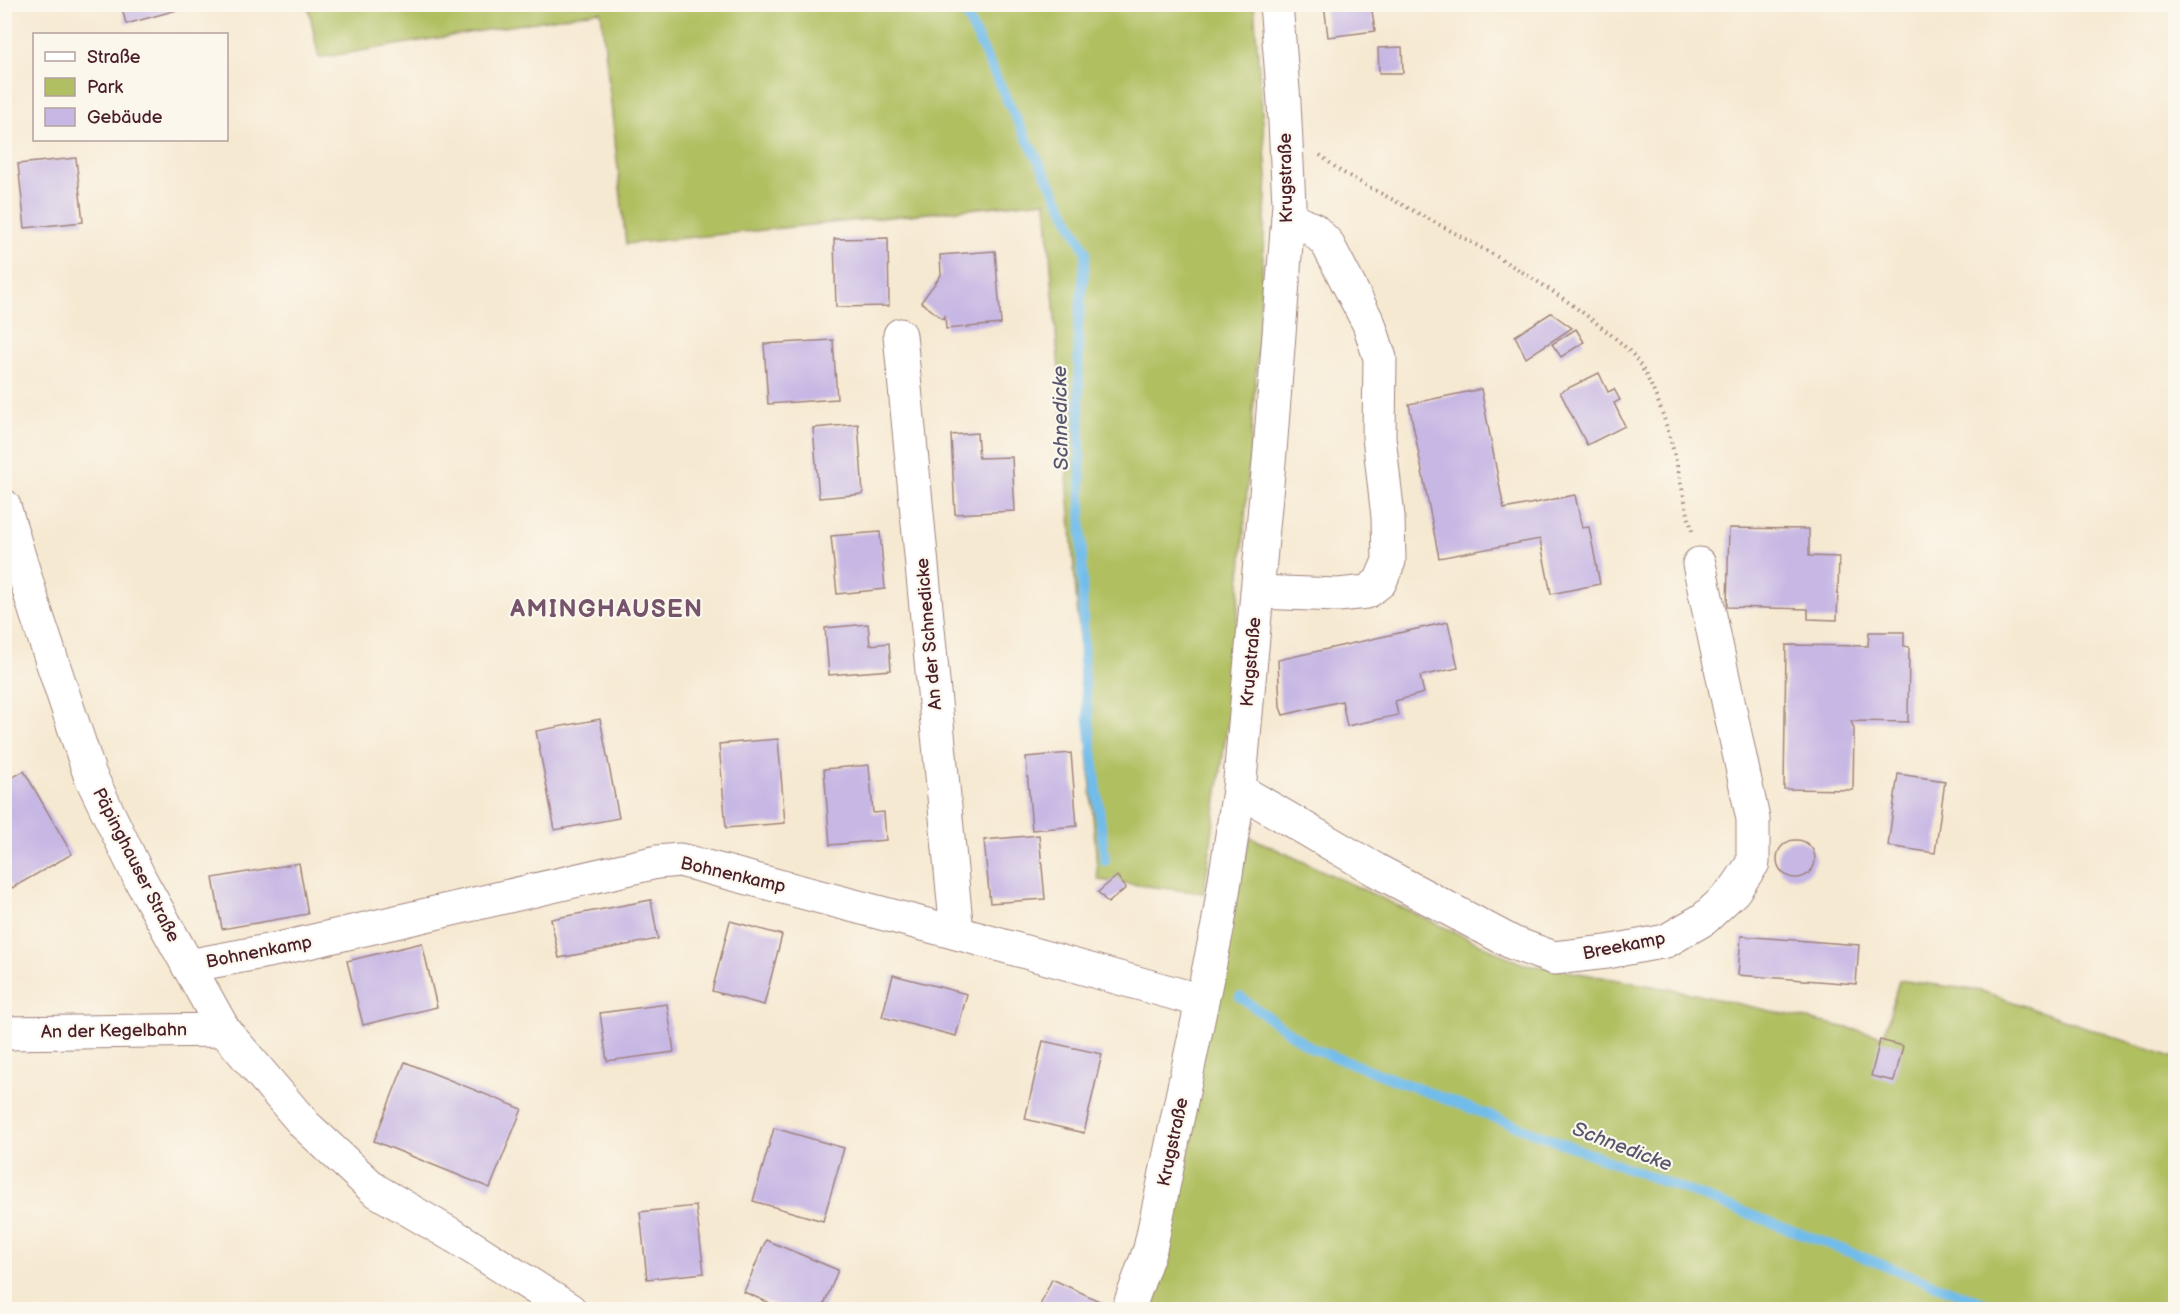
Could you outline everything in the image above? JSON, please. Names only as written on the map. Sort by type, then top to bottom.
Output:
[{"type":"street","name":"Krugstraße","points":[[1128,1310],[1150,1249],[1218,925],[1239,790],[1289,204],[1276,4]]},
{"type":"street","points":[[1257,591],[1338,595],[1367,592],[1380,582],[1389,561],[1388,517],[1379,437],[1380,358],[1369,324],[1327,243],[1313,229],[1288,218]]},
{"type":"street","name":"An der Schnedicke","points":[[900,334],[957,933]]},
{"type":"street","name":"Päpinghauser Straße","points":[[4,506],[36,613],[90,775],[140,879],[224,1030],[305,1125],[375,1190],[459,1239],[570,1310]]},
{"type":"street","name":"Breekamp","points":[[1239,790],[1376,870],[1513,943],[1554,958],[1607,952],[1666,941],[1704,919],[1734,891],[1753,863],[1753,819],[1700,564]]},
{"type":"street","name":"Bohnenkamp","points":[[188,966],[279,949],[657,862],[680,860],[1202,1001]]},
{"type":"street","name":"An der Kegelbahn","points":[[4,1033],[224,1030]]},
{"type":"path","points":[[1318,153],[1340,171],[1479,248],[1571,303],[1635,356],[1652,386],[1668,436],[1700,564]]},
{"type":"green space","points":[[308,5],[1254,5],[1267,176],[1259,332],[1232,690],[1204,893],[1098,880],[1046,201],[626,244],[601,11],[319,58]]},
{"type":"green space","points":[[1250,837],[1521,963],[1681,991],[1884,1036],[1899,980],[1982,991],[2175,1058],[2175,1309],[1141,1310]]},
{"type":"building","points":[[121,4],[195,4],[195,5],[126,24]]},
{"type":"building","points":[[1324,4],[1371,4],[1375,31],[1328,37]]},
{"type":"building","points":[[1402,47],[1403,73],[1379,73],[1378,48]]},
{"type":"building","points":[[76,158],[83,222],[25,228],[18,164]]},
{"type":"building","points":[[888,238],[889,306],[836,307],[834,239]]},
{"type":"building","points":[[995,251],[1001,324],[946,329],[945,316],[943,319],[921,302],[941,275],[940,255]]},
{"type":"building","points":[[1551,313],[1572,328],[1526,358],[1515,336]]},
{"type":"building","points":[[1576,329],[1584,342],[1561,357],[1552,344]]},
{"type":"building","points":[[833,340],[837,399],[768,404],[764,344]]},
{"type":"building","points":[[1599,373],[1608,392],[1614,389],[1620,400],[1614,403],[1625,426],[1587,445],[1560,392]]},
{"type":"building","points":[[1481,389],[1504,509],[1575,495],[1582,528],[1589,527],[1600,584],[1551,594],[1540,539],[1439,558],[1409,404]]},
{"type":"building","points":[[858,424],[863,494],[819,498],[813,428]]},
{"type":"building","points":[[977,433],[979,458],[1012,457],[1015,511],[955,514],[951,435]]},
{"type":"building","points":[[1729,528],[1809,529],[1809,556],[1839,557],[1837,620],[1808,619],[1808,609],[1727,607]]},
{"type":"building","points":[[880,532],[885,589],[837,594],[831,536]]},
{"type":"building","points":[[1448,622],[1458,668],[1420,676],[1424,693],[1395,701],[1398,715],[1347,726],[1342,701],[1283,715],[1280,707],[1278,660]]},
{"type":"building","points":[[868,624],[870,645],[889,643],[891,670],[829,675],[825,628]]},
{"type":"building","points":[[1869,632],[1904,632],[1904,646],[1909,647],[1908,722],[1851,721],[1854,729],[1853,790],[1784,789],[1786,645],[1868,646]]},
{"type":"building","points":[[600,719],[619,818],[555,830],[536,731]]},
{"type":"building","points":[[778,739],[785,823],[726,828],[719,744]]},
{"type":"building","points":[[1071,753],[1077,826],[1032,830],[1026,757]]},
{"type":"building","points":[[869,765],[873,813],[884,812],[886,840],[830,845],[824,769]]},
{"type":"building","points":[[24,771],[72,854],[12,888],[4,874],[4,782]]},
{"type":"building","points":[[1898,774],[1945,781],[1935,853],[1888,846]]},
{"type":"building","points":[[1039,835],[1045,899],[990,903],[984,840]]},
{"type":"building","points":[[1796,840],[1810,845],[1815,859],[1810,873],[1796,878],[1782,873],[1777,859],[1782,845]]},
{"type":"building","points":[[299,863],[308,914],[222,929],[213,878]]},
{"type":"building","points":[[1117,876],[1126,888],[1108,903],[1098,892]]},
{"type":"building","points":[[651,900],[658,939],[559,958],[551,919]]},
{"type":"building","points":[[730,921],[782,935],[764,1005],[712,991]]},
{"type":"building","points":[[1741,936],[1859,945],[1856,984],[1738,975]]},
{"type":"building","points":[[422,943],[437,1007],[363,1025],[347,961]]},
{"type":"building","points":[[893,975],[967,994],[956,1036],[882,1017]]},
{"type":"building","points":[[667,1004],[674,1052],[607,1061],[600,1013]]},
{"type":"building","points":[[1880,1040],[1903,1046],[1894,1081],[1871,1076]]},
{"type":"building","points":[[1043,1041],[1102,1054],[1084,1133],[1025,1119]]},
{"type":"building","points":[[405,1062],[522,1109],[490,1188],[374,1141]]},
{"type":"building","points":[[774,1128],[844,1148],[823,1221],[753,1201]]},
{"type":"building","points":[[696,1206],[704,1273],[647,1279],[640,1212]]},
{"type":"building","points":[[766,1240],[838,1270],[822,1310],[786,1310],[744,1292]]},
{"type":"building","points":[[1052,1279],[1108,1305],[1105,1310],[1038,1310]]},
{"type":"waterway","name":"Schnedicke","points":[[961,4],[1012,110],[1086,252],[1078,328],[1084,677],[1105,861]]},
{"type":"waterway","name":"Schnedicke","points":[[1240,997],[1311,1048],[2002,1310]]},
{"type":"district","name":"AMINGHAUSEN","points":[[607,609]]}]
